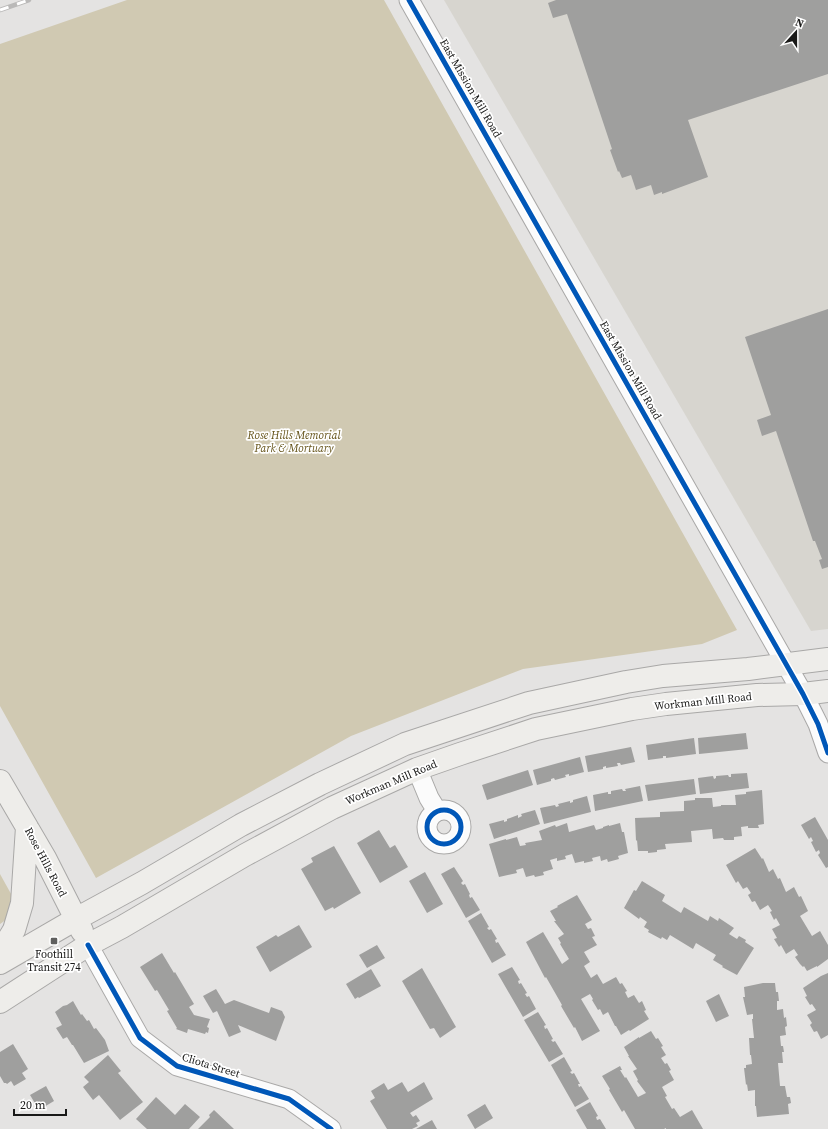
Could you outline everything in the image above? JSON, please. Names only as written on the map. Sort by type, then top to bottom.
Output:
[{"type":"main road","points":[[0,963],[76,919],[142,884],[231,830],[320,784],[405,744],[529,703],[626,682],[663,676],[748,669],[828,659]]},
{"type":"main road","name":"Workman Mill Road","points":[[0,1002],[88,945],[273,840],[332,808],[417,769],[536,729],[632,709],[757,695],[803,694],[828,691]]},
{"type":"main road","points":[[273,840],[273,826],[286,812],[389,758],[405,744]]},
{"type":"main road","name":"Rose Hills Road","points":[[0,781],[45,858],[88,945]]},
{"type":"main road","points":[[0,953],[14,930],[22,903],[27,827]]},
{"type":"street","name":"East Mission Mill Road","points":[[409,0],[787,664],[818,724],[828,753]]},
{"type":"street","points":[[417,769],[433,805]]},
{"type":"street","name":"Cliota Street","points":[[88,945],[140,1038],[177,1066],[289,1099],[331,1129]]},
{"type":"shaded area","points":[[444,0],[828,0],[828,629],[811,631]]},
{"type":"green space","name":"Rose Hills Memorial Park & Mortuary","points":[[127,0],[384,0],[737,630],[702,644],[523,669],[351,736],[96,878],[0,706],[0,44]]},
{"type":"green space","points":[[0,874],[20,910],[0,924]]},
{"type":"building","points":[[556,0],[828,0],[828,74],[688,120],[708,177],[662,194],[662,192],[654,195],[651,185],[636,190],[631,175],[622,178],[619,171],[618,172],[610,150],[612,149],[567,14],[553,18],[548,3]]},
{"type":"building","points":[[828,309],[828,567],[822,569],[819,560],[822,559],[815,541],[813,541],[776,431],[762,436],[757,420],[771,415],[745,337]]},
{"type":"building","points":[[746,733],[748,749],[699,754],[698,738]]},
{"type":"building","points":[[694,738],[696,754],[666,758],[666,756],[663,756],[663,758],[648,760],[646,745]]},
{"type":"building","points":[[631,747],[635,762],[621,765],[620,763],[617,763],[618,766],[606,768],[606,766],[603,767],[603,769],[588,772],[585,756]]},
{"type":"building","points":[[580,757],[584,772],[569,776],[569,774],[565,775],[566,777],[555,780],[554,778],[551,779],[551,781],[537,785],[533,770]]},
{"type":"building","points":[[528,770],[533,785],[487,800],[482,785]]},
{"type":"building","points":[[747,773],[749,788],[700,794],[698,778],[713,776],[714,779],[716,776],[728,775],[731,777],[731,774]]},
{"type":"building","points":[[694,779],[696,794],[648,801],[645,785]]},
{"type":"building","points":[[640,786],[643,801],[595,811],[593,795],[608,792],[608,794],[611,794],[611,791],[622,789],[623,791],[626,791],[625,789]]},
{"type":"building","points":[[762,790],[764,824],[758,825],[759,828],[748,828],[748,826],[741,827],[742,836],[734,837],[734,840],[724,840],[723,838],[713,839],[712,829],[691,831],[692,842],[665,844],[666,849],[657,850],[657,852],[648,853],[648,851],[638,851],[635,818],[660,817],[660,812],[684,811],[684,801],[695,800],[695,798],[712,798],[713,807],[721,805],[736,805],[735,795]]},
{"type":"building","points":[[587,796],[591,812],[544,824],[540,808],[555,805],[556,807],[559,806],[558,804],[570,801],[570,803],[573,802],[573,800]]},
{"type":"building","points":[[535,810],[540,824],[494,839],[489,824],[504,820],[504,822],[507,821],[507,819],[518,815],[518,818],[522,816],[521,814]]},
{"type":"building","points":[[815,817],[828,840],[828,867],[826,868],[818,855],[820,853],[819,850],[816,852],[811,842],[813,841],[811,837],[809,839],[801,825]]},
{"type":"building","points":[[567,823],[569,832],[594,825],[596,830],[620,823],[622,832],[624,832],[628,853],[618,856],[619,859],[608,862],[607,859],[601,861],[600,856],[592,858],[593,861],[584,863],[584,861],[575,863],[572,854],[565,856],[566,859],[557,861],[557,858],[550,860],[553,869],[543,872],[544,875],[526,877],[523,868],[516,870],[517,873],[499,877],[489,844],[517,837],[520,846],[526,845],[525,843],[542,840],[539,831],[555,825],[556,827]]},
{"type":"building","points":[[379,830],[390,848],[395,845],[408,867],[380,883],[357,843]]},
{"type":"building","points":[[334,846],[361,893],[334,909],[333,907],[325,911],[301,869],[313,862],[311,858]]},
{"type":"building","points":[[755,848],[762,859],[763,858],[769,872],[773,869],[778,879],[780,878],[786,892],[794,887],[799,897],[801,896],[808,911],[800,916],[812,936],[820,931],[828,945],[828,959],[817,967],[807,971],[795,957],[798,955],[794,949],[786,954],[781,945],[779,947],[774,939],[777,938],[772,929],[780,925],[776,918],[774,920],[770,912],[772,911],[768,905],[760,910],[755,901],[752,902],[748,895],[751,893],[747,887],[743,889],[738,881],[736,883],[726,865]]},
{"type":"building","points":[[454,867],[463,881],[461,883],[463,885],[465,884],[470,894],[470,898],[472,897],[480,910],[466,918],[441,874]]},
{"type":"building","points":[[425,872],[443,904],[427,913],[409,881]]},
{"type":"building","points":[[642,881],[665,895],[662,901],[681,913],[684,907],[708,921],[710,916],[718,921],[719,918],[734,928],[729,934],[737,939],[739,936],[746,940],[745,942],[754,948],[737,975],[713,960],[716,955],[696,943],[693,949],[670,935],[667,940],[662,937],[661,939],[648,932],[649,930],[644,927],[647,922],[640,917],[639,919],[624,908],[634,890],[636,891]]},
{"type":"building","points":[[577,895],[592,920],[585,924],[588,929],[591,928],[595,936],[592,937],[597,945],[584,952],[590,962],[584,966],[591,978],[597,974],[603,984],[616,977],[627,991],[625,992],[628,998],[634,995],[639,1003],[642,1001],[646,1010],[644,1011],[649,1019],[621,1035],[608,1012],[603,1015],[600,1009],[598,1010],[590,994],[581,999],[600,1031],[582,1041],[526,942],[543,932],[562,964],[569,959],[558,938],[564,934],[554,921],[556,921],[550,911]]},
{"type":"building","points":[[481,913],[489,927],[487,928],[489,930],[491,929],[497,939],[495,940],[496,943],[498,942],[506,955],[492,963],[468,921]]},
{"type":"building","points":[[299,925],[312,947],[270,972],[256,947],[276,935],[278,937]]},
{"type":"building","points":[[377,945],[385,958],[367,968],[359,955]]},
{"type":"building","points":[[162,953],[194,1004],[189,1007],[194,1015],[210,1019],[207,1027],[209,1028],[208,1033],[206,1032],[205,1034],[188,1029],[187,1033],[176,1029],[177,1028],[167,1011],[169,1010],[157,990],[155,991],[140,967]]},
{"type":"building","points":[[512,967],[520,980],[518,981],[519,984],[521,983],[527,993],[525,994],[527,997],[529,996],[536,1009],[523,1017],[498,974]]},
{"type":"building","points":[[422,968],[456,1027],[440,1038],[434,1028],[430,1029],[402,981]]},
{"type":"building","points":[[371,969],[381,986],[355,999],[346,984]]},
{"type":"building","points":[[828,973],[828,1035],[821,1039],[817,1031],[814,1032],[810,1025],[812,1023],[807,1015],[816,1010],[812,1004],[810,1005],[805,997],[807,996],[803,988]]},
{"type":"building","points":[[763,983],[775,983],[779,1001],[777,1001],[777,1010],[783,1009],[784,1018],[786,1017],[786,1035],[780,1036],[781,1046],[783,1046],[784,1052],[782,1052],[783,1063],[778,1063],[780,1086],[785,1086],[787,1097],[790,1097],[791,1103],[788,1104],[789,1114],[757,1117],[755,1090],[748,1091],[744,1068],[746,1068],[746,1065],[752,1064],[749,1038],[754,1038],[752,1019],[753,1014],[747,1015],[743,997],[745,997],[744,987]]},
{"type":"building","points":[[216,989],[225,1004],[234,1000],[269,1013],[271,1007],[282,1011],[285,1017],[276,1041],[238,1025],[241,1032],[229,1037],[217,1011],[213,1013],[203,996]]},
{"type":"building","points":[[719,994],[729,1016],[716,1022],[706,1001]]},
{"type":"building","points":[[73,1001],[81,1015],[82,1014],[87,1021],[89,1020],[94,1029],[96,1028],[105,1040],[109,1051],[84,1063],[67,1037],[63,1039],[56,1028],[62,1025],[55,1012]]},
{"type":"building","points":[[538,1012],[546,1025],[544,1026],[545,1029],[547,1028],[553,1039],[551,1040],[553,1042],[555,1041],[563,1054],[549,1062],[524,1020]]},
{"type":"building","points":[[651,1031],[663,1046],[661,1047],[666,1055],[661,1058],[665,1064],[667,1063],[674,1080],[662,1087],[667,1096],[665,1097],[672,1109],[674,1108],[680,1117],[692,1110],[703,1129],[635,1129],[624,1110],[622,1112],[609,1090],[610,1089],[602,1076],[620,1066],[622,1070],[620,1070],[638,1097],[646,1093],[637,1081],[638,1080],[633,1071],[637,1069],[624,1047]]},
{"type":"building","points":[[13,1044],[28,1069],[22,1073],[26,1079],[14,1086],[11,1081],[7,1084],[4,1083],[0,1076],[0,1052]]},
{"type":"building","points":[[108,1055],[121,1071],[118,1073],[143,1102],[120,1120],[99,1095],[93,1100],[83,1087],[89,1082],[84,1077]]},
{"type":"building","points":[[564,1057],[572,1071],[570,1072],[572,1074],[574,1073],[580,1084],[578,1084],[579,1087],[581,1086],[589,1099],[575,1107],[551,1065]]},
{"type":"building","points":[[402,1082],[408,1092],[424,1082],[433,1099],[410,1113],[413,1117],[416,1115],[420,1121],[416,1123],[418,1126],[412,1129],[387,1129],[370,1101],[375,1098],[371,1091],[384,1083],[388,1090]]},
{"type":"building","points":[[46,1086],[54,1101],[39,1110],[30,1095]]},
{"type":"building","points":[[156,1097],[175,1115],[185,1104],[200,1117],[189,1129],[147,1129],[136,1119]]},
{"type":"building","points":[[590,1102],[598,1116],[596,1117],[597,1120],[600,1119],[606,1129],[587,1129],[576,1110]]},
{"type":"building","points":[[485,1104],[493,1118],[475,1129],[467,1115]]},
{"type":"building","points":[[214,1110],[234,1129],[198,1129],[210,1117],[209,1115]]},
{"type":"building","points":[[432,1120],[437,1129],[416,1129]]},
{"type":"railway","points":[[0,10],[29,0]]},
{"type":"cycle path","points":[[409,0],[803,694],[818,724],[828,753]]},
{"type":"cycle path","points":[[441,810],[447,810],[451,811],[458,817],[461,827],[460,834],[454,841],[447,844],[441,844],[437,843],[430,837],[427,830],[427,824],[428,820],[434,813],[441,810]]},
{"type":"cycle path","points":[[88,945],[140,1038],[177,1066],[289,1099],[331,1129]]},
{"type":"place","name":"Foothill Transit 274","points":[[54,941]]}]
